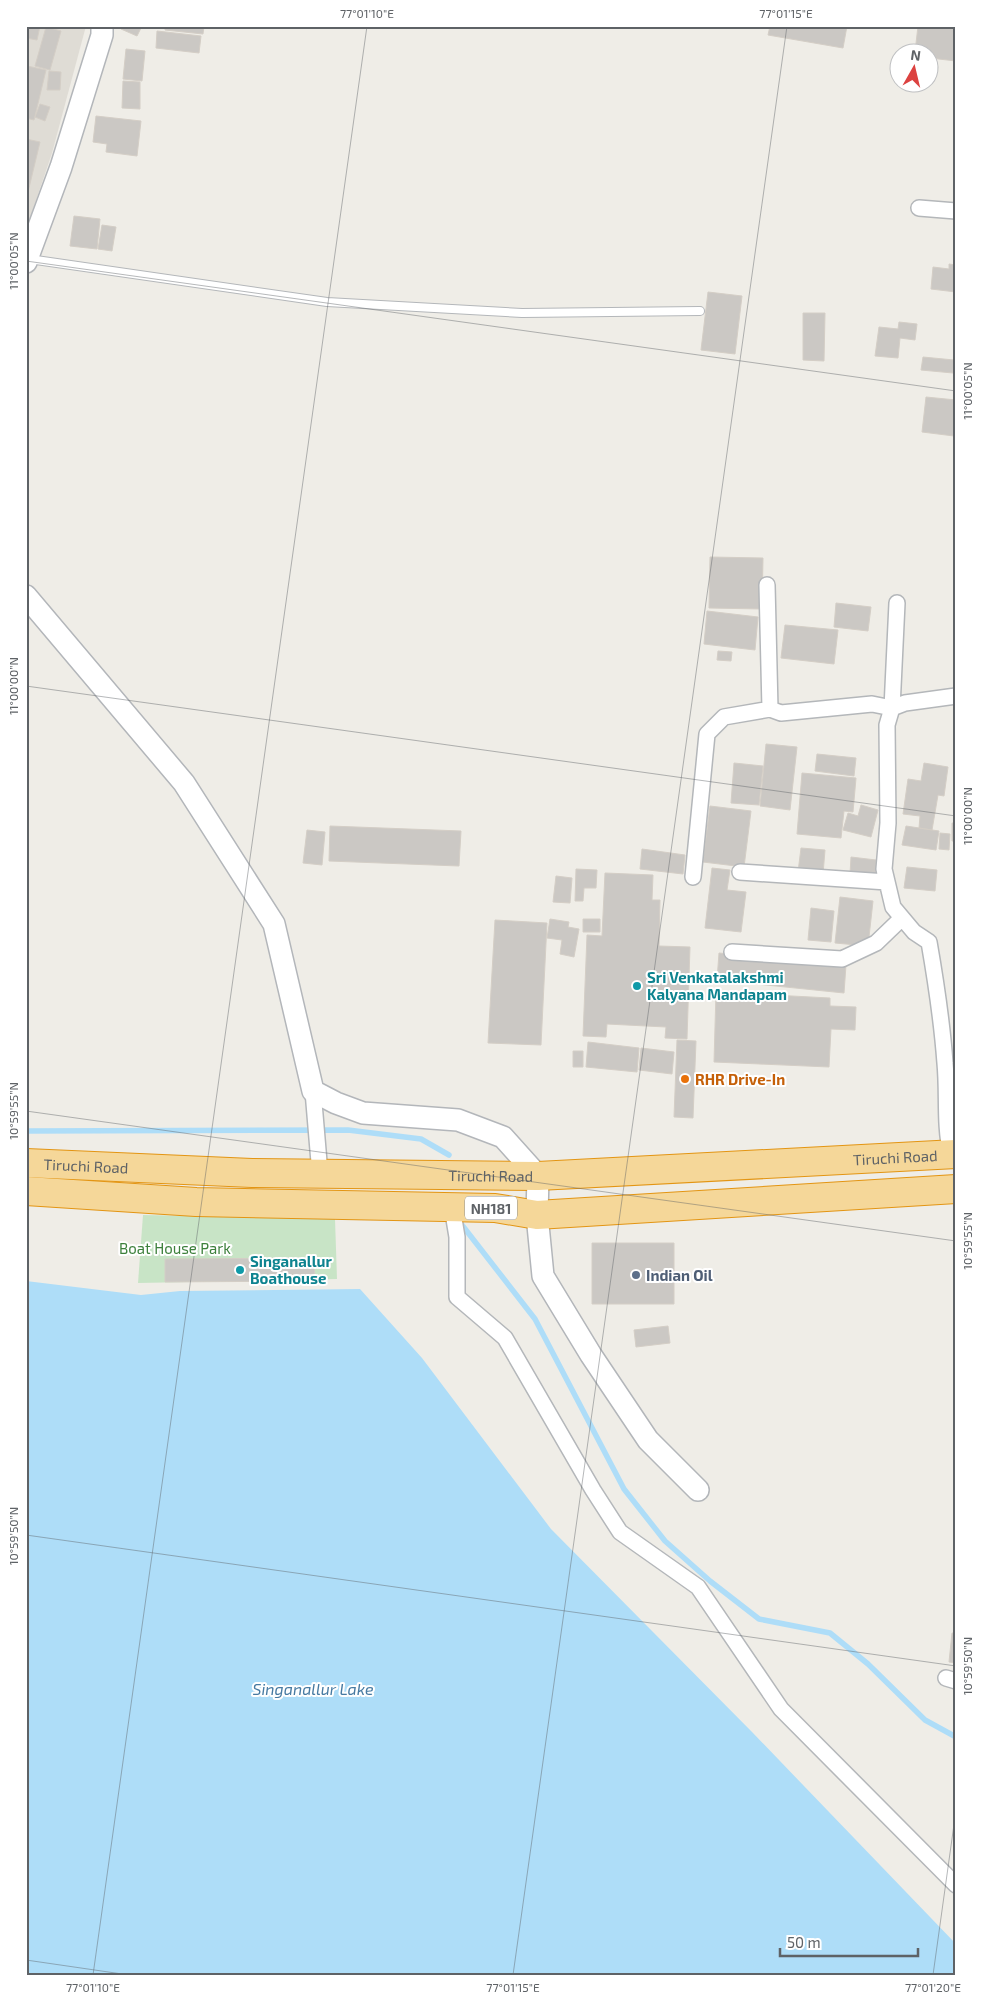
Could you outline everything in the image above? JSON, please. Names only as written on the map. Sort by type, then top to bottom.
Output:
[{"type":"highway","name":"Tiruchi Road","points":[[26,1164],[209,1172],[538,1176],[953,1154]]},
{"type":"highway","name":"NH181","points":[[26,1192],[196,1202],[495,1208],[537,1215],[956,1189]]},
{"type":"street","points":[[27,260],[64,159],[102,35],[102,26]]},
{"type":"street","points":[[919,208],[956,211]]},
{"type":"street","points":[[767,585],[770,709]]},
{"type":"street","points":[[26,596],[184,783],[274,924],[313,1091],[320,1174]]},
{"type":"street","points":[[896,603],[892,708],[887,725],[888,823],[884,869],[893,908],[914,932],[929,942],[936,983],[945,1064],[947,1138],[953,1154]]},
{"type":"street","points":[[693,877],[707,734],[724,717],[770,709],[781,713],[872,704],[892,708],[905,703],[956,696]]},
{"type":"street","points":[[740,872],[887,882]]},
{"type":"street","points":[[732,952],[842,959],[876,943],[902,918]]},
{"type":"street","points":[[313,1091],[336,1103],[363,1113],[458,1120],[503,1137],[538,1176],[537,1215],[543,1276],[591,1355],[648,1440],[698,1490]]},
{"type":"street","points":[[452,1207],[457,1238],[458,1297],[505,1338],[593,1490],[620,1532],[698,1587],[781,1709],[956,1885]]},
{"type":"lane","points":[[27,260],[327,302],[522,313],[700,311]]},
{"type":"shaded area","points":[[26,26],[86,26],[52,153],[26,230]]},
{"type":"green space","name":"Boat House Park","points":[[143,1215],[335,1219],[337,1279],[138,1283]]},
{"type":"water","name":"Singanallur Lake","points":[[26,1281],[141,1295],[180,1291],[360,1289],[422,1358],[551,1529],[753,1733],[956,1944],[956,1975],[26,1975]]},
{"type":"building","points":[[26,26],[40,26],[37,40],[26,38]]},
{"type":"building","points":[[122,26],[142,26],[137,36],[121,29]]},
{"type":"building","points":[[165,26],[204,26],[203,34],[165,30]]},
{"type":"building","points":[[770,26],[847,26],[843,48],[768,35]]},
{"type":"building","points":[[918,26],[956,26],[956,61],[940,59],[940,42],[916,42]]},
{"type":"building","points":[[46,27],[61,31],[50,70],[35,66]]},
{"type":"building","points":[[157,31],[201,36],[199,53],[156,48]]},
{"type":"building","points":[[126,49],[145,51],[142,81],[123,79]]},
{"type":"building","points":[[27,66],[46,70],[34,120],[26,118]]},
{"type":"building","points":[[49,71],[61,72],[60,90],[47,90]]},
{"type":"building","points":[[123,81],[140,82],[140,109],[122,108]]},
{"type":"building","points":[[40,104],[50,107],[45,121],[35,117]]},
{"type":"building","points":[[96,116],[141,121],[137,156],[106,152],[107,144],[93,142]]},
{"type":"building","points":[[26,139],[40,142],[28,192],[26,191]]},
{"type":"building","points":[[74,216],[100,219],[97,249],[70,246]]},
{"type":"building","points":[[102,225],[116,227],[112,251],[98,249]]},
{"type":"building","points":[[949,264],[956,265],[956,292],[931,289],[933,267],[949,269]]},
{"type":"building","points":[[708,292],[742,296],[735,354],[701,350]]},
{"type":"building","points":[[803,313],[825,313],[824,361],[803,360]]},
{"type":"building","points":[[899,322],[917,324],[915,340],[900,338],[898,358],[875,356],[879,327],[898,329]]},
{"type":"building","points":[[923,357],[954,360],[953,373],[921,370]]},
{"type":"building","points":[[926,397],[956,400],[954,436],[922,432]]},
{"type":"building","points":[[710,557],[763,558],[762,609],[709,608]]},
{"type":"building","points":[[836,603],[871,607],[868,631],[834,627]]},
{"type":"building","points":[[707,611],[758,617],[755,650],[704,644]]},
{"type":"building","points":[[785,625],[838,630],[834,664],[781,658]]},
{"type":"building","points":[[718,651],[732,652],[731,661],[717,660]]},
{"type":"building","points":[[766,744],[797,747],[790,810],[760,806]]},
{"type":"building","points":[[817,754],[856,758],[854,776],[815,771]]},
{"type":"building","points":[[734,763],[763,766],[759,805],[731,803]]},
{"type":"building","points":[[924,763],[948,767],[944,796],[938,795],[932,830],[919,828],[920,816],[903,814],[908,779],[921,781]]},
{"type":"building","points":[[802,773],[856,778],[853,812],[844,811],[841,838],[797,834]]},
{"type":"building","points":[[861,805],[878,810],[871,837],[843,830],[848,813],[858,816]]},
{"type":"building","points":[[710,806],[751,811],[744,867],[703,862]]},
{"type":"building","points":[[952,823],[956,823],[956,841],[952,841]]},
{"type":"building","points":[[330,826],[461,831],[459,866],[329,861]]},
{"type":"building","points":[[906,826],[939,831],[936,850],[902,845]]},
{"type":"building","points":[[307,830],[325,832],[322,865],[303,863]]},
{"type":"building","points":[[940,833],[950,834],[949,850],[939,849]]},
{"type":"building","points":[[801,848],[825,850],[823,874],[798,872]]},
{"type":"building","points":[[642,849],[685,855],[683,874],[640,869]]},
{"type":"building","points":[[851,857],[876,860],[875,876],[850,874]]},
{"type":"building","points":[[907,867],[937,870],[935,891],[904,888]]},
{"type":"building","points":[[712,868],[730,870],[727,890],[746,892],[741,932],[705,928]]},
{"type":"building","points":[[576,869],[597,870],[596,888],[584,888],[583,901],[575,901]]},
{"type":"building","name":"Sri Venkatalakshmi Kalyana Mandapam","points":[[605,873],[653,875],[652,900],[660,900],[659,946],[690,947],[687,1039],[665,1038],[666,1027],[607,1024],[606,1037],[583,1036],[587,935],[602,936]]},
{"type":"building","points":[[556,876],[572,878],[570,903],[553,902]]},
{"type":"building","points":[[840,897],[873,901],[868,946],[835,943]]},
{"type":"building","points":[[811,908],[834,911],[831,942],[808,940]]},
{"type":"building","points":[[550,919],[569,922],[568,927],[579,929],[574,957],[560,954],[562,940],[547,938]]},
{"type":"building","points":[[583,919],[600,919],[600,932],[583,932]]},
{"type":"building","points":[[495,920],[547,923],[541,1045],[488,1043]]},
{"type":"building","points":[[719,953],[846,965],[844,993],[717,980]]},
{"type":"building","points":[[716,992],[830,998],[830,1006],[856,1007],[855,1030],[831,1029],[829,1067],[714,1062]]},
{"type":"building","name":"RHR Drive-In","points":[[677,1040],[696,1041],[693,1118],[674,1117]]},
{"type":"building","points":[[588,1042],[639,1048],[637,1072],[586,1067]]},
{"type":"building","points":[[641,1048],[674,1052],[672,1074],[639,1070]]},
{"type":"building","points":[[573,1051],[583,1051],[583,1067],[573,1067]]},
{"type":"building","points":[[592,1243],[674,1243],[674,1304],[592,1304]]},
{"type":"building","name":"Singanallur Boathouse","points":[[314,1258],[315,1281],[165,1282],[165,1259]]},
{"type":"building","points":[[668,1326],[670,1343],[636,1347],[634,1330]]},
{"type":"building","points":[[952,1633],[956,1633],[956,1663],[949,1662]]},
{"type":"waterway","points":[[26,1131],[348,1130],[421,1139],[449,1155]]},
{"type":"waterway","points":[[462,1225],[535,1319],[624,1489],[665,1541],[710,1581],[759,1619],[830,1633],[868,1664],[925,1720],[956,1737]]},
{"type":"place","name":"Sri Venkatalakshmi Kalyana Mandapam","points":[[637,986]]},
{"type":"place","name":"RHR Drive-In","points":[[685,1079]]},
{"type":"place","name":"Singanallur Boathouse","points":[[240,1270]]},
{"type":"place","name":"Indian Oil","points":[[636,1275]]}]
